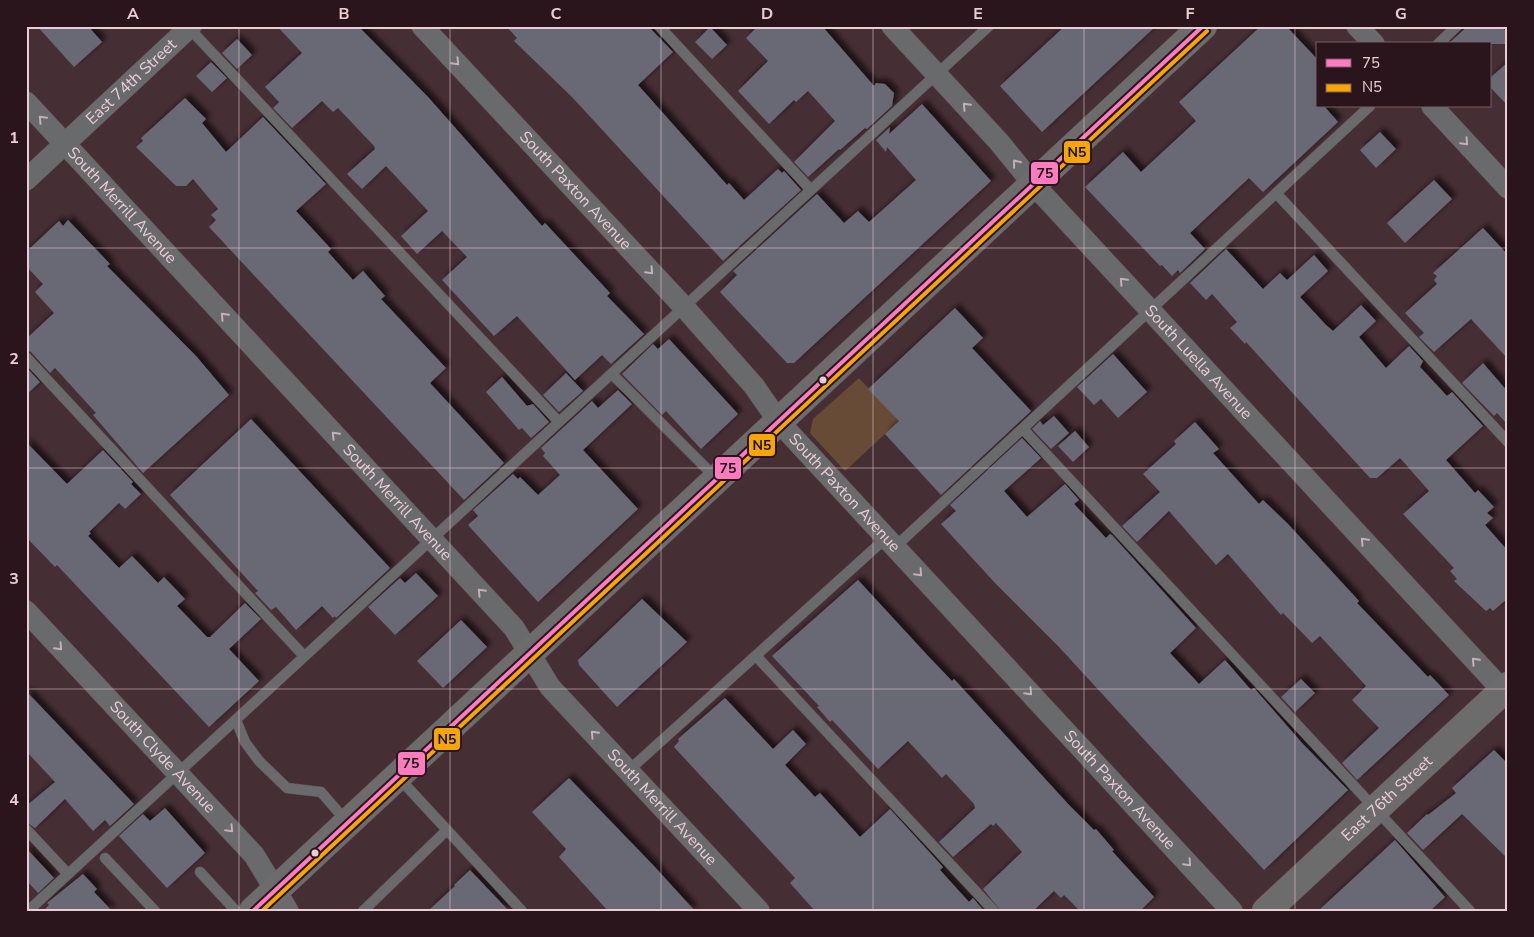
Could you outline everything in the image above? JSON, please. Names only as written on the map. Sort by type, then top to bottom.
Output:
[{"type":"main road","points":[[253,911],[281,900],[348,822],[1203,26]]},
{"type":"main road","name":"East 76th Street","points":[[1266,911],[1375,809],[1506,691]]},
{"type":"street","name":"South Paxton Avenue","points":[[422,26],[684,307],[754,386],[779,422],[1232,911]]},
{"type":"street","name":"South Luella Avenue","points":[[892,26],[1150,311],[1506,691]]},
{"type":"street","points":[[1358,26],[1372,42]]},
{"type":"street","name":"East 74th Street","points":[[26,180],[189,27]]},
{"type":"street","name":"South Merrill Avenue","points":[[26,102],[514,628],[550,687],[758,911]]},
{"type":"street","points":[[1434,108],[1508,188]]},
{"type":"street","name":"South Clyde Avenue","points":[[26,611],[254,855],[281,900]]},
{"type":"lane","points":[[659,26],[811,190]]},
{"type":"lane","points":[[28,911],[989,26]]},
{"type":"lane","points":[[1440,42],[1457,26]]},
{"type":"lane","points":[[189,27],[559,422]]},
{"type":"lane","points":[[628,771],[756,656],[1023,429],[1368,108]]},
{"type":"lane","points":[[1276,194],[1508,442]]},
{"type":"lane","points":[[26,357],[304,656]]},
{"type":"lane","points":[[612,374],[717,479]]},
{"type":"lane","points":[[1023,429],[1470,911]]},
{"type":"lane","points":[[756,656],[994,911]]},
{"type":"lane","points":[[236,720],[245,742],[259,761],[287,788],[321,792],[348,822]]},
{"type":"lane","points":[[397,777],[522,911]]},
{"type":"lane","points":[[26,829],[68,874]]},
{"type":"lane","points":[[363,911],[447,830]]},
{"type":"lane","points":[[105,858],[155,911]]},
{"type":"lane","points":[[200,872],[236,911]]},
{"type":"shaded area","points":[[859,378],[899,421],[845,471],[810,433],[813,419]]},
{"type":"building","points":[[37,26],[88,26],[102,42],[74,67]]},
{"type":"building","points":[[277,26],[358,26],[428,97],[542,226],[545,223],[610,293],[607,296],[644,334],[611,364],[602,355],[575,380],[517,316],[494,336],[442,280],[467,257],[442,231],[417,254],[401,236],[428,211],[386,166],[362,189],[347,174],[375,149],[338,108],[333,112],[322,101],[292,128],[273,108],[279,102],[265,87],[302,53]]},
{"type":"building","points":[[506,26],[648,26],[673,52],[638,85],[727,185],[729,183],[744,200],[778,169],[782,173],[784,171],[801,190],[723,261],[572,97],[514,41],[517,38]]},
{"type":"building","points":[[758,26],[822,26],[874,86],[876,83],[885,84],[894,93],[892,106],[808,177],[794,162],[835,121],[808,91],[796,102],[794,100],[769,124],[738,91],[768,61],[746,38]]},
{"type":"building","points":[[1065,26],[1156,26],[1042,132],[1000,86]]},
{"type":"building","points":[[1261,26],[1286,26],[1316,58],[1316,108],[1326,108],[1338,122],[1263,192],[1249,178],[1190,233],[1205,249],[1180,273],[1178,270],[1172,276],[1162,265],[1160,266],[1085,187],[1123,152],[1141,172],[1196,121],[1179,102]]},
{"type":"building","points":[[1468,26],[1501,26],[1508,34],[1508,44],[1450,42]]},
{"type":"building","points":[[710,27],[727,45],[712,59],[695,42]]},
{"type":"building","points":[[237,39],[252,55],[237,69],[222,53]]},
{"type":"building","points":[[211,62],[227,78],[212,92],[196,76]]},
{"type":"building","points":[[1508,62],[1508,106],[1492,89],[1492,76]]},
{"type":"building","points":[[185,98],[206,119],[202,123],[226,152],[263,117],[326,184],[296,211],[331,249],[328,252],[353,280],[363,271],[385,296],[381,299],[446,368],[430,383],[504,463],[464,500],[209,227],[216,220],[211,215],[218,209],[193,179],[186,186],[176,186],[136,147],[143,141],[141,138]]},
{"type":"building","points":[[922,104],[991,181],[794,363],[787,363],[720,292],[737,275],[733,271],[817,194],[844,223],[858,211],[869,222],[916,180],[887,147],[886,152],[876,140],[890,127],[889,134]]},
{"type":"building","points":[[1380,132],[1396,149],[1376,168],[1360,150]]},
{"type":"building","points":[[1434,180],[1452,199],[1405,243],[1387,223]]},
{"type":"building","points":[[68,220],[110,264],[107,266],[196,356],[229,395],[143,473],[93,415],[96,413],[55,368],[50,373],[31,352],[26,350],[26,339],[54,313],[35,292],[43,284],[26,266],[26,252],[59,221],[63,226]]},
{"type":"building","points":[[1483,228],[1508,255],[1508,359],[1471,319],[1434,352],[1419,337],[1424,333],[1405,313],[1437,284],[1434,280],[1437,276],[1433,273]]},
{"type":"building","points":[[1226,249],[1263,289],[1280,273],[1287,280],[1314,255],[1328,271],[1300,297],[1326,325],[1333,331],[1361,305],[1376,321],[1359,337],[1386,368],[1409,346],[1423,361],[1420,367],[1447,396],[1452,392],[1483,426],[1446,460],[1475,493],[1478,490],[1494,507],[1487,513],[1493,518],[1485,525],[1508,551],[1508,598],[1493,611],[1490,608],[1486,611],[1454,581],[1457,579],[1450,571],[1454,568],[1403,514],[1429,491],[1400,458],[1377,478],[1370,478],[1246,342],[1245,344],[1230,328],[1237,322],[1212,294],[1206,300],[1190,283]]},
{"type":"building","points":[[955,308],[983,338],[972,348],[1031,411],[941,495],[885,434],[899,421],[868,389]]},
{"type":"building","points":[[669,339],[738,414],[701,449],[666,411],[662,415],[622,374],[653,344],[658,349]]},
{"type":"building","points":[[1113,354],[1147,392],[1118,418],[1101,399],[1094,405],[1077,387]]},
{"type":"building","points":[[1483,363],[1508,392],[1508,425],[1497,413],[1494,416],[1462,383]]},
{"type":"building","points":[[26,367],[40,382],[26,395]]},
{"type":"building","points":[[566,373],[583,391],[559,412],[543,395]]},
{"type":"building","points":[[502,377],[527,406],[533,404],[549,422],[531,438],[522,428],[519,430],[486,392]]},
{"type":"building","points":[[618,390],[632,404],[583,450],[638,509],[538,602],[468,525],[478,516],[473,510],[513,474],[518,479],[520,477],[538,495],[560,475],[543,456],[545,453],[541,448],[592,401],[598,408]]},
{"type":"building","points":[[1054,416],[1069,433],[1051,449],[1032,429],[1040,421],[1043,425]]},
{"type":"building","points":[[251,419],[390,568],[336,618],[335,616],[333,618],[322,606],[296,630],[276,607],[271,610],[255,593],[258,591],[170,495]]},
{"type":"building","points":[[1195,422],[1219,449],[1213,453],[1259,504],[1263,500],[1288,524],[1359,601],[1357,603],[1428,677],[1430,675],[1449,695],[1357,780],[1342,763],[1379,728],[1352,700],[1366,686],[1320,636],[1312,643],[1283,613],[1281,615],[1228,554],[1216,565],[1169,511],[1137,542],[1122,526],[1160,492],[1143,474],[1176,444],[1174,441]]},
{"type":"building","points":[[1075,431],[1089,447],[1073,462],[1058,446]]},
{"type":"building","points":[[1022,438],[1041,458],[1004,491],[1027,517],[1065,484],[1079,500],[1074,504],[1106,538],[1110,534],[1112,535],[1196,628],[1170,653],[1199,684],[1225,660],[1251,690],[1254,688],[1302,743],[1348,790],[1264,870],[1059,647],[995,583],[941,524],[956,511],[950,505]]},
{"type":"building","points":[[26,442],[67,484],[103,450],[133,482],[131,484],[141,494],[125,509],[119,503],[89,532],[91,533],[88,536],[119,568],[132,556],[158,583],[164,577],[185,599],[177,606],[207,637],[210,637],[245,603],[261,619],[229,649],[259,681],[209,727],[57,565],[55,567],[26,537]]},
{"type":"building","points":[[416,573],[438,596],[395,635],[368,607],[400,578],[405,583]]},
{"type":"building","points":[[858,580],[952,681],[954,679],[1069,805],[1094,830],[1096,829],[1114,850],[1112,851],[1154,897],[1140,911],[1080,911],[1064,895],[1061,898],[1054,891],[1033,911],[1001,911],[983,889],[1022,852],[996,823],[993,826],[991,824],[953,857],[939,842],[975,808],[974,804],[946,774],[942,778],[908,741],[878,769],[832,720],[830,722],[817,707],[819,706],[772,656]]},
{"type":"building","points":[[642,599],[687,642],[617,707],[579,665],[578,660]]},
{"type":"building","points":[[461,620],[487,647],[443,688],[417,661]]},
{"type":"building","points":[[1301,679],[1315,693],[1295,712],[1281,697]]},
{"type":"building","points":[[26,691],[134,804],[110,826],[105,820],[93,831],[65,799],[35,828],[26,822],[26,806],[55,782],[26,751]]},
{"type":"building","points":[[725,698],[773,749],[793,730],[806,744],[785,765],[815,797],[820,793],[860,837],[890,809],[943,867],[940,870],[969,902],[973,898],[984,911],[815,911],[790,883],[795,878],[674,747],[679,741],[678,739]]},
{"type":"building","points":[[1494,750],[1508,764],[1508,859],[1462,814],[1423,850],[1407,833],[1427,814],[1456,793],[1452,788]]},
{"type":"building","points":[[569,778],[695,911],[608,911],[559,857],[566,849],[532,812]]},
{"type":"building","points":[[165,808],[205,853],[167,888],[119,836],[143,814],[150,821]]},
{"type":"building","points":[[1395,840],[1445,897],[1430,911],[1318,911]]},
{"type":"building","points":[[26,848],[54,878],[38,893],[26,880]]},
{"type":"building","points":[[470,870],[509,911],[428,911],[455,886]]},
{"type":"building","points":[[83,874],[97,889],[94,892],[112,911],[43,911],[49,905],[47,903]]},
{"type":"transit line","name":"75","points":[[253,911],[1203,26]]},
{"type":"transit line","name":"N5","points":[[262,911],[1207,31]]}]
